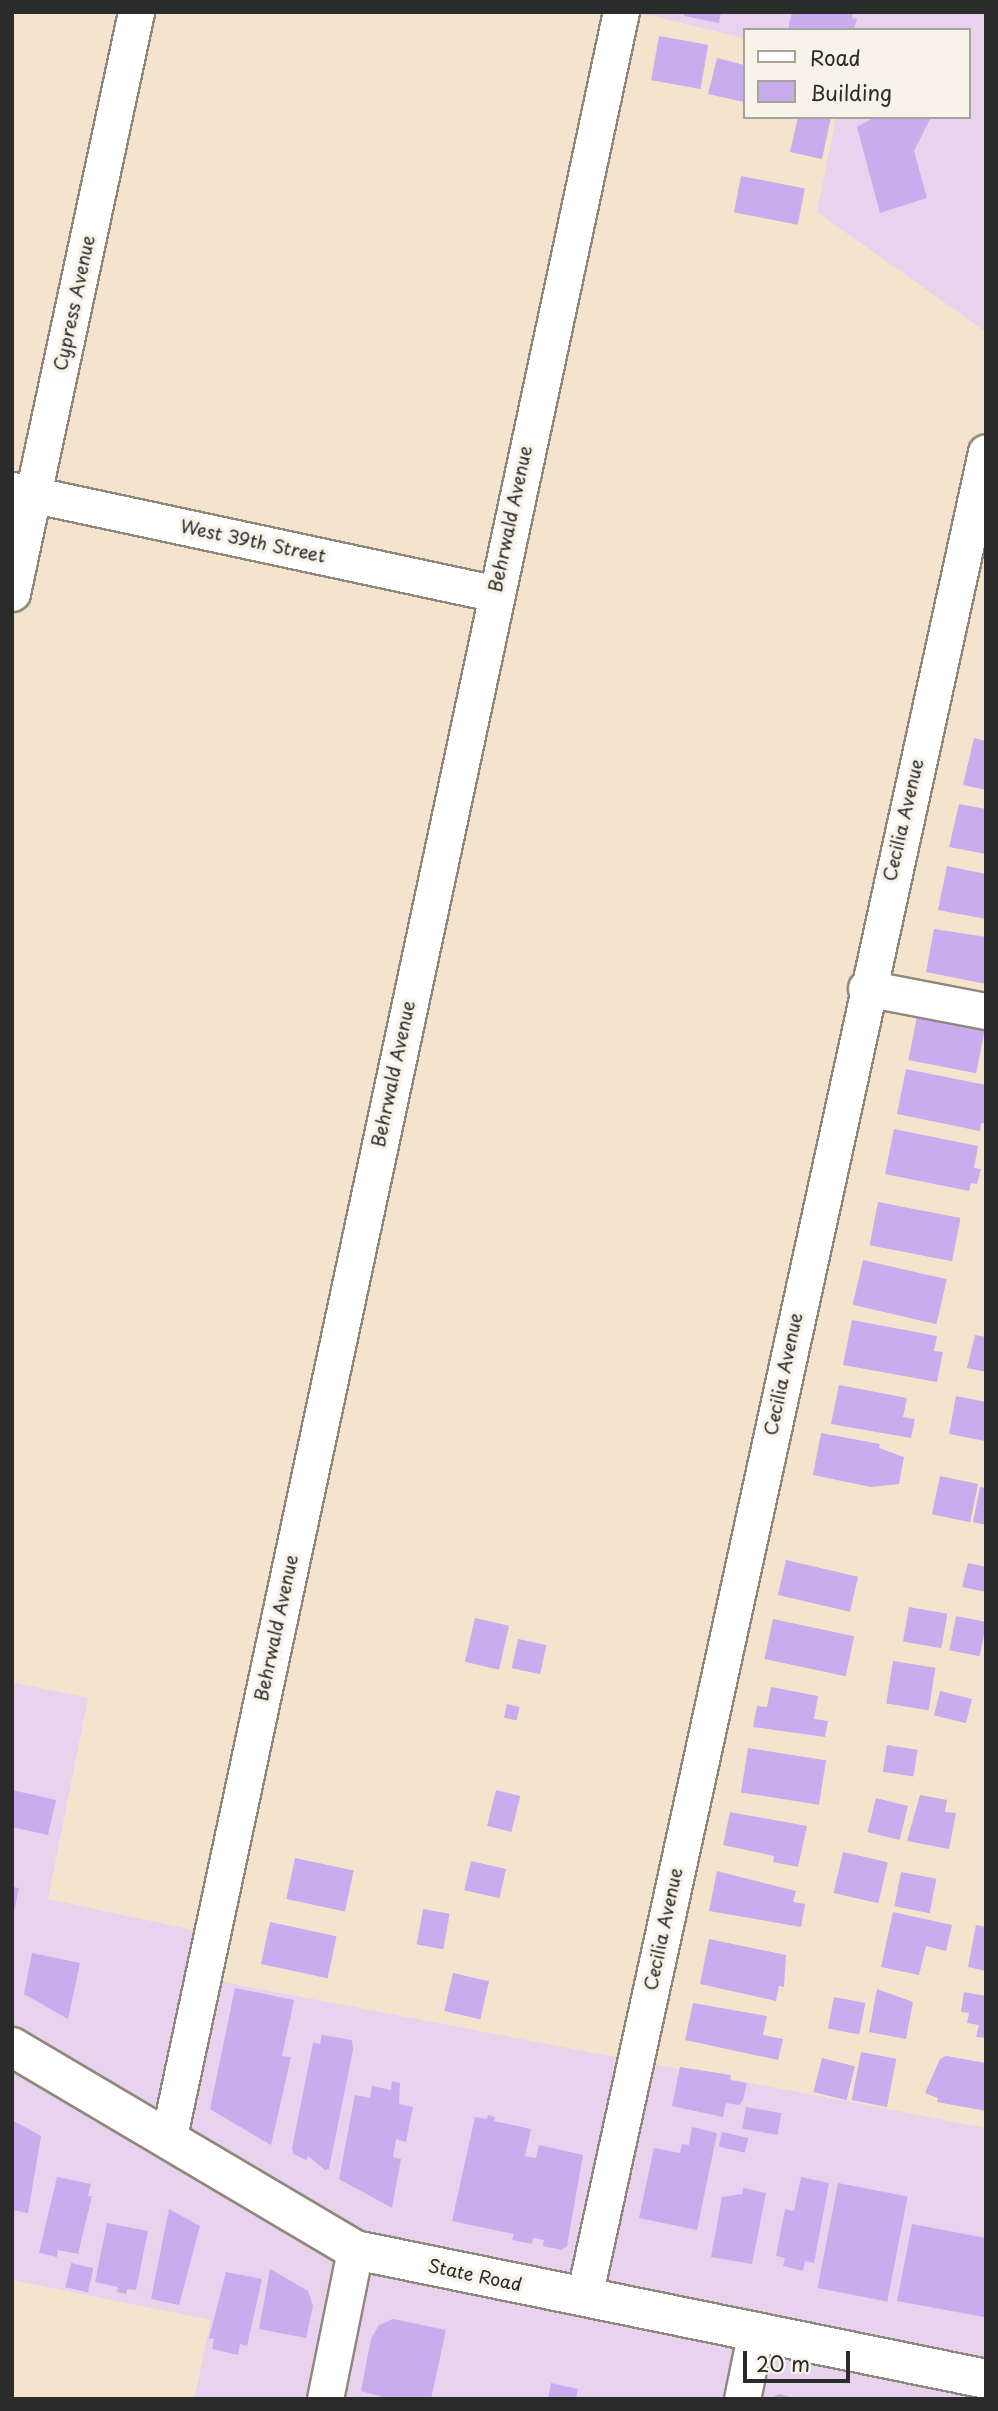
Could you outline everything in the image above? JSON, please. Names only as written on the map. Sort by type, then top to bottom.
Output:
[{"type":"main road","name":"State Road","points":[[12,2047],[169,2136],[355,2250],[755,2335],[986,2379]]},
{"type":"street","name":"Cypress Avenue","points":[[12,593],[23,491],[136,12]]},
{"type":"street","name":"Behrwald Avenue","points":[[169,2136],[494,593],[621,12]]},
{"type":"street","name":"Cecilia Avenue","points":[[584,2297],[866,988],[986,452]]},
{"type":"street","name":"West 39th Street","points":[[23,491],[494,593]]},
{"type":"street","points":[[866,988],[986,1011]]},
{"type":"street","points":[[325,2399],[355,2250]]},
{"type":"street","points":[[742,2399],[755,2335]]},
{"type":"shaded area","points":[[636,12],[986,12],[986,332],[817,212],[836,119],[970,119],[970,28],[743,28],[743,38]]},
{"type":"shaded area","points":[[12,1682],[88,1698],[48,1899],[212,1934],[203,1978],[986,2128],[986,2399],[194,2399],[211,2320],[12,2280]]},
{"type":"building","points":[[685,12],[721,12],[719,23],[684,16]]},
{"type":"building","points":[[792,12],[853,12],[852,18],[857,19],[855,28],[788,28]]},
{"type":"building","points":[[659,36],[708,45],[700,89],[651,80]]},
{"type":"building","points":[[717,58],[743,65],[743,102],[708,94]]},
{"type":"building","points":[[798,119],[831,119],[822,159],[790,152]]},
{"type":"building","points":[[871,119],[930,119],[914,151],[927,198],[880,213],[857,127]]},
{"type":"building","points":[[741,176],[805,188],[798,225],[734,212]]},
{"type":"building","points":[[974,738],[986,741],[986,790],[963,785]]},
{"type":"building","points":[[959,804],[986,809],[986,854],[949,847]]},
{"type":"building","points":[[947,866],[986,874],[986,919],[938,910]]},
{"type":"building","points":[[934,929],[986,937],[986,984],[926,972]]},
{"type":"building","points":[[918,1011],[986,1024],[976,1073],[908,1060]]},
{"type":"building","points":[[906,1069],[986,1085],[986,1124],[981,1123],[980,1131],[897,1114]]},
{"type":"building","points":[[894,1129],[978,1146],[974,1168],[981,1169],[977,1184],[971,1183],[969,1191],[885,1174]]},
{"type":"building","points":[[878,1202],[960,1218],[952,1261],[870,1245]]},
{"type":"building","points":[[863,1260],[947,1279],[936,1324],[853,1305]]},
{"type":"building","points":[[852,1320],[937,1336],[934,1351],[943,1352],[937,1382],[843,1365]]},
{"type":"building","points":[[975,1335],[986,1337],[986,1372],[967,1368]]},
{"type":"building","points":[[839,1385],[907,1398],[903,1417],[915,1419],[911,1438],[831,1424]]},
{"type":"building","points":[[956,1396],[986,1402],[985,1441],[949,1434]]},
{"type":"building","points":[[821,1433],[880,1444],[879,1448],[904,1457],[899,1484],[871,1487],[813,1475]]},
{"type":"building","points":[[940,1476],[978,1484],[970,1522],[932,1514]]},
{"type":"building","points":[[980,1487],[986,1488],[986,1525],[973,1522]]},
{"type":"building","points":[[786,1560],[858,1577],[850,1612],[778,1595]]},
{"type":"building","points":[[968,1563],[986,1567],[986,1592],[962,1587]]},
{"type":"building","points":[[909,1607],[947,1614],[941,1648],[903,1641]]},
{"type":"building","points":[[956,1616],[986,1622],[980,1656],[949,1650]]},
{"type":"building","points":[[475,1618],[509,1626],[499,1670],[465,1662]]},
{"type":"building","points":[[773,1619],[854,1636],[846,1676],[764,1659]]},
{"type":"building","points":[[518,1639],[546,1645],[540,1674],[512,1668]]},
{"type":"building","points":[[893,1661],[935,1668],[929,1710],[886,1703]]},
{"type":"building","points":[[771,1687],[818,1696],[814,1719],[828,1721],[825,1737],[753,1727],[757,1706],[767,1707]]},
{"type":"building","points":[[940,1691],[972,1699],[966,1723],[934,1715]]},
{"type":"building","points":[[507,1704],[520,1707],[517,1721],[504,1718]]},
{"type":"building","points":[[887,1745],[918,1750],[913,1777],[883,1772]]},
{"type":"building","points":[[748,1748],[826,1760],[819,1805],[741,1792]]},
{"type":"building","points":[[12,1790],[56,1800],[48,1835],[12,1827]]},
{"type":"building","points":[[496,1790],[520,1796],[511,1832],[487,1826]]},
{"type":"building","points":[[920,1795],[947,1800],[945,1812],[956,1813],[949,1849],[907,1841]]},
{"type":"building","points":[[876,1798],[908,1806],[900,1840],[868,1832]]},
{"type":"building","points":[[730,1812],[807,1826],[798,1867],[773,1862],[774,1856],[723,1845]]},
{"type":"building","points":[[843,1852],[888,1862],[878,1903],[834,1893]]},
{"type":"building","points":[[295,1858],[354,1870],[345,1912],[286,1899]]},
{"type":"building","points":[[471,1861],[506,1869],[499,1898],[464,1890]]},
{"type":"building","points":[[717,1871],[796,1891],[793,1902],[805,1904],[801,1927],[709,1911]]},
{"type":"building","points":[[901,1872],[936,1879],[930,1913],[894,1906]]},
{"type":"building","points":[[12,1887],[19,1888],[13,1916],[12,1916]]},
{"type":"building","points":[[423,1909],[450,1914],[443,1949],[417,1944]]},
{"type":"building","points":[[893,1912],[952,1925],[946,1951],[926,1946],[919,1975],[881,1967]]},
{"type":"building","points":[[270,1922],[337,1936],[328,1978],[261,1964]]},
{"type":"building","points":[[976,1925],[986,1927],[986,1971],[968,1967]]},
{"type":"building","points":[[709,1939],[786,1955],[784,1987],[779,1986],[776,2001],[700,1984]]},
{"type":"building","points":[[32,1953],[80,1963],[68,2019],[24,1994]]},
{"type":"building","points":[[453,1973],[489,1981],[480,2019],[444,2011]]},
{"type":"building","points":[[235,1988],[294,2000],[282,2056],[291,2057],[271,2145],[210,2109]]},
{"type":"building","points":[[877,1989],[913,2002],[906,2039],[869,2032]]},
{"type":"building","points":[[964,1992],[986,1996],[986,2038],[976,2037],[979,2025],[967,2023],[969,2013],[961,2012]]},
{"type":"building","points":[[834,1997],[865,2003],[859,2035],[828,2028]]},
{"type":"building","points":[[693,2003],[767,2016],[763,2035],[783,2039],[778,2060],[685,2040]]},
{"type":"building","points":[[322,2035],[352,2040],[353,2050],[329,2169],[325,2170],[308,2156],[306,2160],[293,2154],[292,2148],[313,2043],[320,2044]]},
{"type":"building","points":[[861,2052],[896,2059],[887,2107],[852,2100]]},
{"type":"building","points":[[946,2056],[986,2063],[986,2111],[937,2102],[938,2098],[925,2093],[940,2059]]},
{"type":"building","points":[[822,2058],[855,2066],[847,2100],[814,2092]]},
{"type":"building","points":[[680,2067],[731,2075],[730,2080],[747,2083],[743,2100],[739,2105],[726,2103],[723,2117],[672,2106]]},
{"type":"building","points":[[392,2081],[400,2083],[399,2104],[413,2107],[406,2142],[396,2139],[393,2157],[401,2159],[392,2208],[339,2179],[355,2095],[370,2098],[372,2086],[391,2090]]},
{"type":"building","points":[[746,2107],[781,2113],[778,2135],[742,2129]]},
{"type":"building","points":[[488,2115],[495,2117],[494,2121],[531,2129],[525,2156],[536,2158],[539,2145],[583,2155],[567,2246],[562,2250],[543,2246],[544,2240],[533,2238],[532,2244],[512,2240],[514,2234],[452,2221],[475,2117],[487,2119]]},
{"type":"building","points":[[12,2120],[41,2136],[28,2213],[12,2210]]},
{"type":"building","points":[[692,2127],[717,2133],[697,2230],[639,2218],[654,2148],[680,2153],[682,2144],[689,2145]]},
{"type":"building","points":[[722,2132],[748,2138],[745,2153],[719,2147]]},
{"type":"building","points":[[57,2177],[91,2184],[88,2196],[92,2196],[78,2254],[58,2250],[57,2257],[39,2253]]},
{"type":"building","points":[[801,2177],[829,2183],[814,2263],[805,2261],[803,2271],[783,2266],[785,2258],[776,2256],[785,2209],[794,2211]]},
{"type":"building","points":[[838,2183],[908,2197],[887,2302],[818,2288]]},
{"type":"building","points":[[743,2188],[766,2193],[752,2264],[711,2257],[722,2197],[742,2194]]},
{"type":"building","points":[[169,2209],[200,2226],[179,2305],[151,2299]]},
{"type":"building","points":[[107,2223],[148,2231],[136,2290],[127,2289],[126,2294],[117,2292],[118,2287],[95,2282]]},
{"type":"building","points":[[912,2224],[986,2238],[984,2317],[897,2301]]},
{"type":"building","points":[[71,2263],[93,2268],[88,2293],[65,2287]]},
{"type":"building","points":[[270,2269],[308,2291],[313,2306],[306,2338],[259,2329]]},
{"type":"building","points":[[226,2272],[262,2279],[247,2346],[240,2344],[238,2355],[212,2349],[214,2339],[209,2338]]},
{"type":"building","points":[[393,2319],[446,2330],[431,2399],[390,2399],[361,2391],[371,2339],[379,2325]]},
{"type":"building","points":[[551,2383],[578,2389],[576,2399],[548,2399]]},
{"type":"building","points":[[779,2394],[794,2398],[794,2399],[769,2399]]}]
